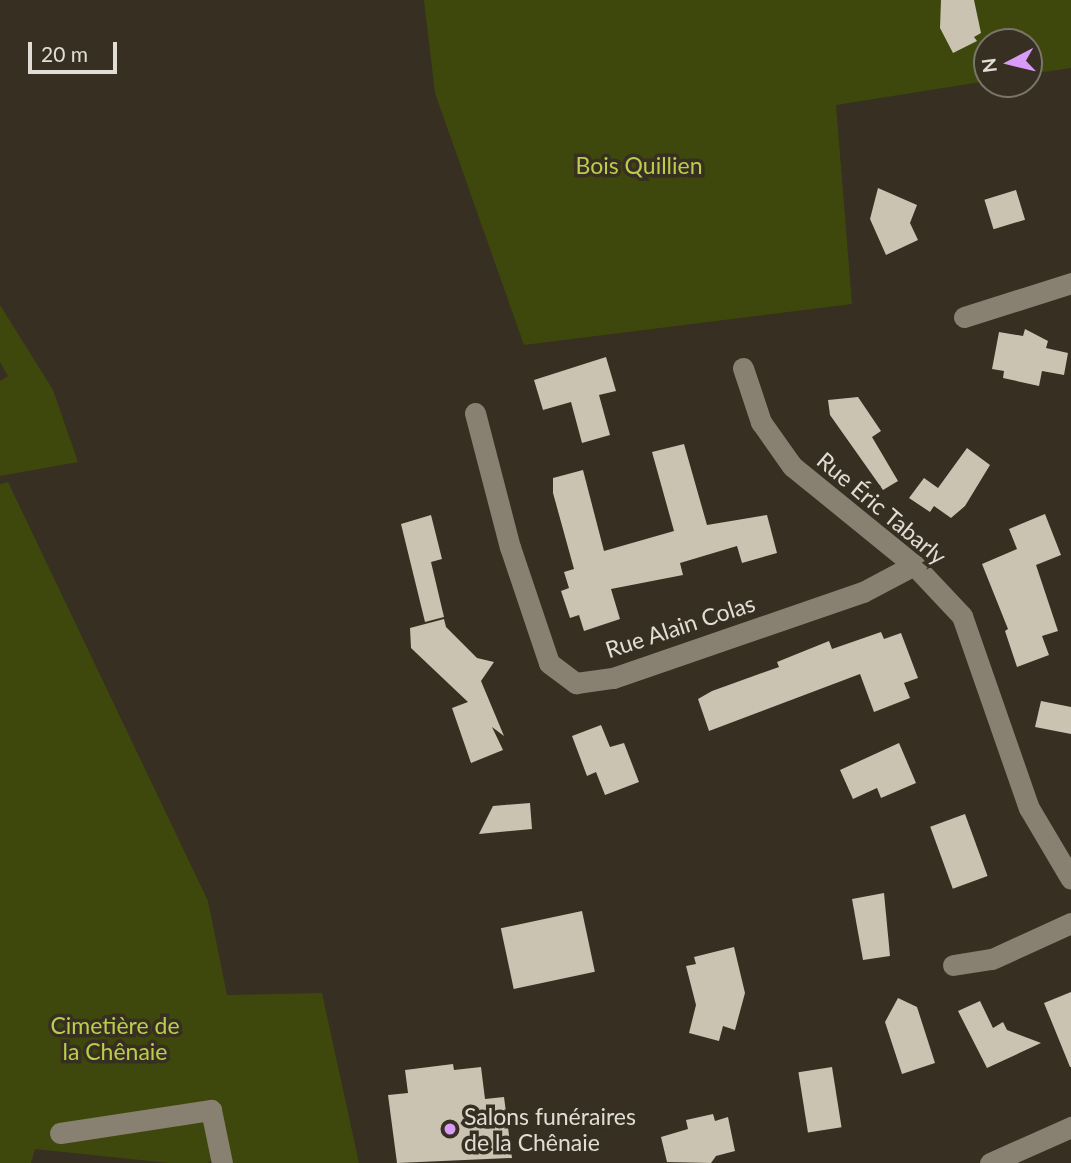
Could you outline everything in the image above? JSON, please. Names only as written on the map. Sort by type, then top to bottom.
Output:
[{"type":"street","points":[[964,317],[1071,283]]},
{"type":"street","name":"Rue Éric Tabarly","points":[[743,368],[761,422],[792,466],[914,565],[962,616],[1029,808],[1071,879]]},
{"type":"street","name":"Rue Alain Colas","points":[[475,413],[510,547],[549,663],[576,683],[613,678],[863,592],[914,565]]},
{"type":"street","points":[[953,965],[992,959],[1071,923]]},
{"type":"street","points":[[60,1133],[212,1110],[222,1163]]},
{"type":"street","points":[[990,1163],[1071,1127]]},
{"type":"green space","name":"Bois Quillien","points":[[424,0],[1071,0],[1071,68],[1043,72],[1043,28],[973,28],[973,83],[836,105],[852,304],[524,345],[435,93]]},
{"type":"green space","points":[[0,305],[53,390],[78,462],[0,476],[0,381],[8,376],[0,362]]},
{"type":"green space","name":"Cimetière de la Chênaie","points":[[8,482],[208,901],[227,995],[322,993],[359,1163],[229,1163],[213,1159],[208,1163],[169,1163],[35,1149],[31,1163],[0,1163],[0,484]]},
{"type":"building","points":[[941,0],[974,0],[980,28],[973,28],[973,43],[953,53],[940,28]]},
{"type":"building","points":[[878,188],[917,205],[910,223],[918,240],[886,255],[870,219]]},
{"type":"building","points":[[1016,190],[1025,220],[994,229],[984,200]]},
{"type":"building","points":[[1025,329],[1048,341],[1046,348],[1068,353],[1064,375],[1042,371],[1039,386],[1003,378],[1004,371],[992,369],[999,332],[1023,336]]},
{"type":"building","points":[[606,357],[616,391],[599,395],[610,435],[582,443],[571,402],[543,410],[534,380]]},
{"type":"building","points":[[858,397],[881,431],[872,437],[898,481],[883,490],[830,415],[828,400]]},
{"type":"building","points":[[684,444],[707,525],[767,515],[777,553],[742,563],[737,546],[680,563],[683,575],[611,589],[620,619],[584,631],[579,615],[570,618],[561,591],[569,588],[564,572],[574,569],[553,493],[553,478],[583,470],[604,551],[674,531],[652,452]]},
{"type":"building","points":[[967,448],[990,465],[965,506],[951,518],[934,506],[930,512],[909,498],[924,478],[938,488]]},
{"type":"building","points":[[1045,514],[1061,555],[1036,565],[1058,631],[1042,636],[1049,655],[1017,667],[1005,631],[1008,629],[982,564],[1017,549],[1009,529]]},
{"type":"building","points":[[431,515],[442,559],[431,562],[444,617],[425,622],[401,524]]},
{"type":"building","points":[[444,619],[446,627],[477,658],[494,662],[481,681],[504,736],[492,727],[503,750],[471,763],[452,708],[468,702],[411,648],[410,628]]},
{"type":"building","points":[[881,632],[884,639],[901,633],[918,678],[904,683],[910,698],[874,712],[860,674],[709,731],[698,699],[712,691],[779,667],[777,662],[829,641],[832,649]]},
{"type":"building","points":[[1041,701],[1071,707],[1071,734],[1035,727]]},
{"type":"building","points":[[601,725],[610,747],[624,743],[639,782],[605,795],[596,772],[587,776],[572,736]]},
{"type":"building","points":[[899,743],[916,783],[881,798],[877,788],[853,799],[840,770]]},
{"type":"building","points":[[530,803],[532,829],[479,834],[493,806]]},
{"type":"building","points":[[965,814],[988,876],[953,889],[930,827]]},
{"type":"building","points":[[884,893],[890,956],[863,960],[852,899]]},
{"type":"building","points":[[582,911],[595,972],[514,989],[501,928]]},
{"type":"building","points":[[734,947],[745,993],[735,1030],[723,1026],[719,1041],[689,1033],[696,1005],[686,966],[696,964],[694,957]]},
{"type":"building","points":[[1071,992],[1071,1067],[1070,1067],[1044,1003]]},
{"type":"building","points":[[898,998],[917,1007],[935,1063],[902,1074],[885,1022]]},
{"type":"building","points":[[980,1001],[993,1028],[1003,1022],[1007,1030],[1041,1043],[987,1068],[958,1011]]},
{"type":"building","name":"Salons funéraires de la Chênaie","points":[[453,1064],[454,1070],[481,1067],[485,1099],[504,1097],[512,1158],[397,1163],[388,1095],[408,1093],[405,1070]]},
{"type":"building","points":[[832,1067],[842,1127],[808,1133],[798,1072]]},
{"type":"building","points":[[713,1114],[715,1121],[728,1117],[735,1151],[716,1156],[711,1163],[667,1162],[661,1137],[688,1129],[686,1120]]},
{"type":"place","name":"Salons funéraires de la Chênaie","points":[[450,1129]]}]
